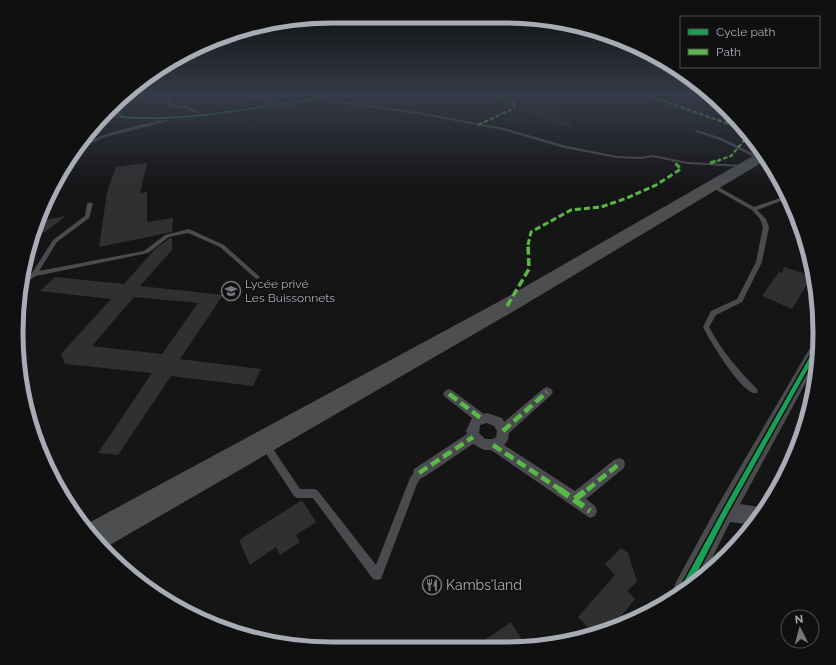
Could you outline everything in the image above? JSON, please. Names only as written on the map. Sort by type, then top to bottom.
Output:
[{"type":"highway","points":[[98,535],[507,306],[756,160]]},
{"type":"street","points":[[689,580],[725,512],[811,358]]},
{"type":"street","points":[[503,431],[547,392]]},
{"type":"street","points":[[449,394],[482,419],[498,422],[503,431],[502,440],[493,446]]},
{"type":"street","points":[[473,437],[473,426],[482,419]]},
{"type":"street","points":[[473,437],[482,444],[493,446],[575,499],[590,511]]},
{"type":"street","points":[[419,473],[473,437]]},
{"type":"street","points":[[575,499],[619,464]]},
{"type":"street","points":[[725,512],[753,515]]},
{"type":"lane","points":[[87,144],[104,136],[149,125]]},
{"type":"lane","points":[[483,125],[504,129],[566,147],[617,157],[635,158],[653,156],[687,163],[756,160]]},
{"type":"lane","points":[[697,131],[721,139],[756,160]]},
{"type":"lane","points":[[713,186],[754,210],[764,219],[766,227],[759,262],[740,300],[713,313],[706,327],[716,348],[735,373],[754,391]]},
{"type":"lane","points":[[754,210],[782,199]]},
{"type":"lane","points":[[28,279],[34,274],[56,241],[87,217],[90,204]]},
{"type":"lane","points":[[34,274],[146,252],[167,236],[189,231],[222,246],[256,277]]},
{"type":"lane","points":[[263,442],[297,493],[315,494],[378,575],[413,481],[419,473]]},
{"type":"building","points":[[147,163],[140,193],[147,192],[147,222],[173,218],[172,232],[99,247],[107,192],[116,167]]},
{"type":"building","points":[[66,216],[45,232],[39,233],[44,220]]},
{"type":"building","points":[[172,238],[172,250],[140,286],[223,295],[180,359],[261,369],[253,386],[171,376],[118,455],[98,453],[152,373],[65,364],[61,354],[111,299],[40,291],[55,277],[124,284],[155,249]],"holes":[[[134,297],[198,303],[162,354],[92,346]]]},
{"type":"building","points":[[784,267],[807,275],[808,282],[792,309],[762,296],[779,272],[782,273]]},
{"type":"building","points":[[302,500],[316,522],[296,535],[300,542],[280,555],[276,547],[250,565],[239,540]]},
{"type":"building","points":[[621,548],[628,553],[637,582],[627,591],[635,599],[618,619],[590,629],[578,617],[615,575],[605,564]]},
{"type":"building","points":[[511,622],[523,641],[504,642],[481,642]]},
{"type":"marked path","points":[[710,163],[731,156],[745,139]]},
{"type":"marked path","points":[[507,306],[529,269],[528,241],[531,232],[571,210],[601,207],[627,198],[656,185],[681,169],[673,161]]},
{"type":"marked path","points":[[503,431],[547,392]]},
{"type":"marked path","points":[[449,394],[482,419]]},
{"type":"marked path","points":[[419,473],[473,437]]},
{"type":"marked path","points":[[493,445],[575,499],[590,511]]},
{"type":"marked path","points":[[575,499],[619,464]]},
{"type":"cycle path","points":[[689,580],[725,512],[811,358]]},
{"type":"place","name":"Lycée privé Les Buissonnets","points":[[231,291]]},
{"type":"place","name":"Kambs'land","points":[[432,585]]}]
